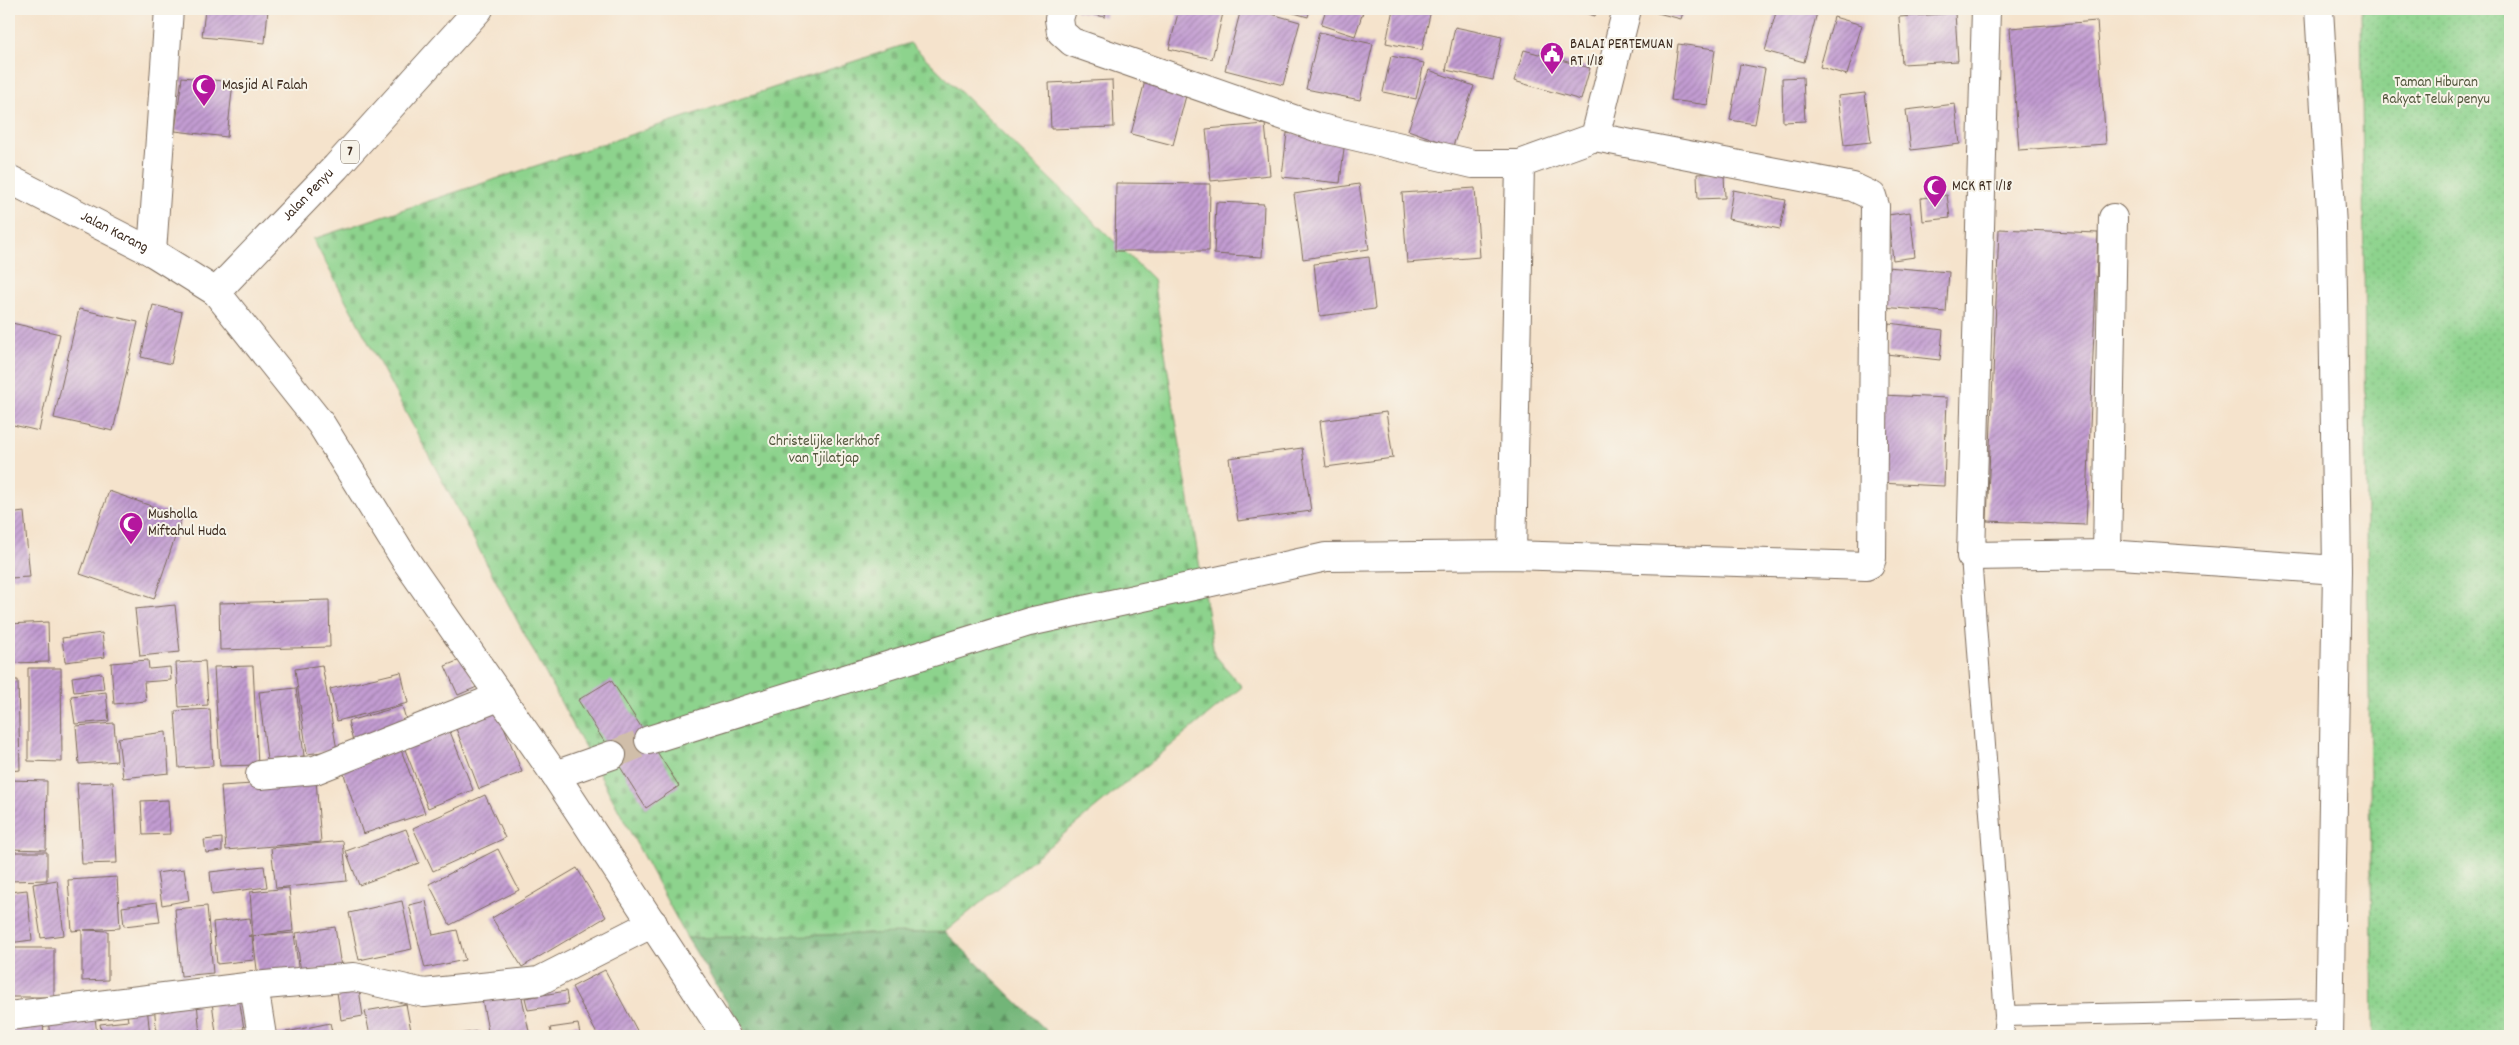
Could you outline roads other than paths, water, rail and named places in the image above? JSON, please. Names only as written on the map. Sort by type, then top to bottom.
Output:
[{"type":"main road","points":[[152,252],[169,9]]},
{"type":"main road","name":"Jalan Penyu","points":[[216,292],[336,167],[479,9]]},
{"type":"main road","points":[[649,740],[1029,622],[1326,557],[1512,554],[1866,566],[1870,564],[1872,558],[1875,304],[1875,206],[1872,196],[1853,187],[1595,137],[1520,164],[1473,164],[1316,127],[1072,42],[1061,32],[1059,19],[1062,9]]},
{"type":"main road","points":[[1595,137],[1627,9]]},
{"type":"main road","points":[[1986,9],[1971,556],[2108,554],[2337,570]]},
{"type":"main road","points":[[2319,9],[2332,226],[2337,570],[2329,1036]]},
{"type":"main road","points":[[1512,554],[1520,164]]},
{"type":"main road","name":"Jalan Karang","points":[[9,179],[152,252],[216,292],[321,424],[406,560],[555,775],[654,923],[726,1036]]},
{"type":"main road","points":[[2108,554],[2113,218]]},
{"type":"main road","points":[[260,775],[315,770],[501,696]]},
{"type":"main road","points":[[555,775],[612,755]]},
{"type":"main road","points":[[9,1016],[254,986],[354,977],[424,993],[539,982],[654,923]]},
{"type":"main road","points":[[254,986],[262,1036]]},
{"type":"lane","points":[[1971,556],[2005,1016],[2003,1036]]},
{"type":"lane","points":[[2005,1016],[2330,1008]]},
{"type":"tunnel","points":[[612,755],[649,740]]},
{"type":"place","name":"BALAI PERTEMUAN RT 1/18","points":[[1552,75]]},
{"type":"place","name":"Masjid Al Falah","points":[[204,107]]},
{"type":"place","name":"MCK RT 1/18","points":[[1935,208]]},
{"type":"place","name":"Musholla Miftahul Huda","points":[[131,545]]},
{"type":"park label","name":"Taman Hiburan Rakyat Teluk penyu","points":[[2436,92]]},
{"type":"park label","name":"Christelijke kerkhof van Tjilatjap","points":[[824,450]]}]
